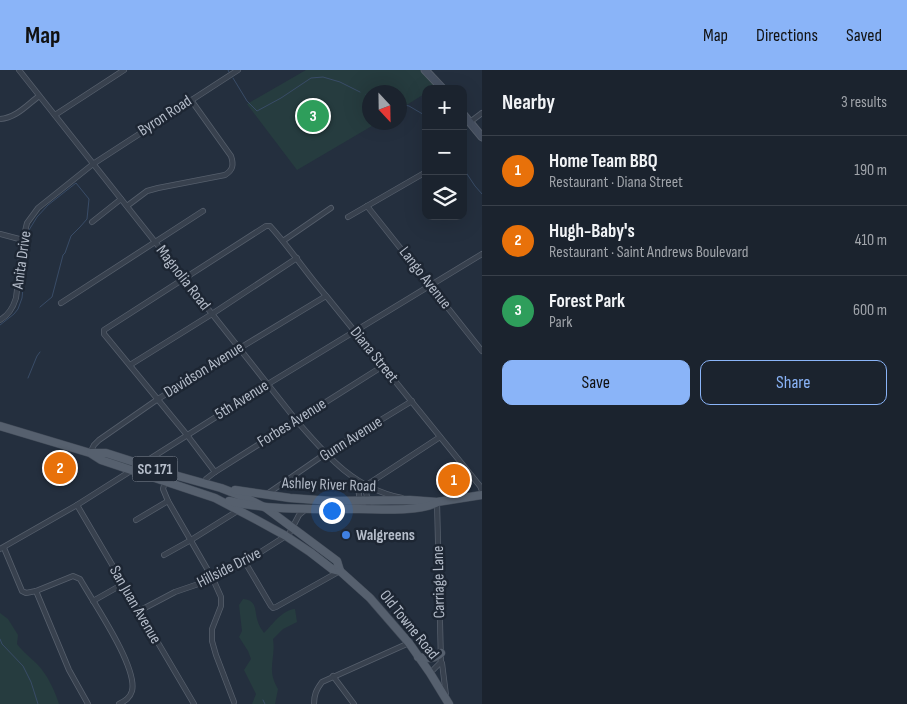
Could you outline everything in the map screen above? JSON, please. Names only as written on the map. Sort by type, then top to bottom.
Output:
[{"type":"main road","points":[[426,70],[439,85]]},
{"type":"main road","points":[[467,119],[482,138]]},
{"type":"main road","points":[[0,426],[90,453]]},
{"type":"main road","name":"SC 171","points":[[90,453],[106,453],[221,488],[244,497],[266,508],[337,561],[340,571],[332,570],[286,536],[215,498],[132,471],[102,460],[90,453]]},
{"type":"main road","name":"Ashley River Road","points":[[221,488],[309,500],[407,508],[428,506],[437,502],[482,495]]},
{"type":"main road","name":"Ashley River Road","points":[[215,498],[250,506],[281,509],[364,505]]},
{"type":"main road","name":"Old Towne Road","points":[[340,571],[370,598],[409,643],[447,702]]},
{"type":"main road","points":[[418,656],[431,658],[441,654]]},
{"type":"street","name":"Magnolia Road","points":[[19,70],[325,454],[365,486],[400,497],[437,502]]},
{"type":"street","points":[[54,115],[124,70]]},
{"type":"street","name":"Byron Road","points":[[92,164],[238,70]]},
{"type":"street","points":[[0,119],[7,119],[13,116],[39,96]]},
{"type":"street","points":[[127,206],[147,191],[224,175],[233,168],[231,156],[191,100]]},
{"type":"street","points":[[470,122],[482,113]]},
{"type":"street","name":"Anita Drive","points":[[0,320],[11,311],[16,298],[27,223],[38,208],[92,164]]},
{"type":"street","points":[[348,217],[422,174]]},
{"type":"street","points":[[92,222],[121,199]]},
{"type":"street","name":"Lango Avenue","points":[[367,206],[482,351]]},
{"type":"street","points":[[283,241],[331,208]]},
{"type":"street","points":[[61,303],[203,211]]},
{"type":"street","name":"Diana Street","points":[[185,278],[263,227],[270,226],[480,486],[482,491]]},
{"type":"street","points":[[0,234],[23,240]]},
{"type":"street","name":"5th Avenue","points":[[36,591],[24,592],[2,548],[77,505],[268,384],[482,254]]},
{"type":"street","points":[[130,365],[212,314],[296,258]]},
{"type":"street","points":[[185,278],[104,330],[104,334],[216,472]]},
{"type":"street","name":"Davidson Avenue","points":[[90,453],[99,440],[158,399],[326,296]]},
{"type":"street","name":"Forbes Avenue","points":[[206,484],[208,478],[216,472],[383,366]]},
{"type":"street","name":"Gunn Avenue","points":[[266,495],[325,454],[412,402]]},
{"type":"street","points":[[364,505],[365,486],[440,437]]},
{"type":"street","points":[[354,479],[364,505]]},
{"type":"street","points":[[165,481],[163,489],[168,500],[213,579],[220,597],[221,606],[212,629],[212,641],[234,702]]},
{"type":"street","points":[[136,520],[168,500]]},
{"type":"street","name":"Carriage Lane","points":[[437,502],[441,662],[447,702]]},
{"type":"street","name":"San Juan Avenue","points":[[77,505],[194,704]]},
{"type":"street","name":"Hillside Drive","points":[[139,610],[175,592],[213,579],[245,562],[289,534],[299,515],[306,509]]},
{"type":"street","points":[[164,555],[239,510]]},
{"type":"street","points":[[245,562],[273,608],[340,571]]},
{"type":"street","points":[[88,704],[69,670],[36,591],[73,576],[80,579],[128,663],[133,685],[127,700],[119,704]]},
{"type":"street","points":[[93,601],[123,584]]},
{"type":"street","points":[[314,704],[316,689],[322,682],[409,643]]},
{"type":"street","points":[[430,673],[441,662]]},
{"type":"street","points":[[333,676],[354,704]]},
{"type":"green space","points":[[306,70],[421,70],[435,85],[422,85],[422,95],[407,105],[407,85],[362,85],[362,130],[365,130],[297,170],[247,104]]},
{"type":"green space","points":[[243,599],[251,601],[255,607],[258,623],[264,633],[282,615],[295,609],[297,622],[283,629],[273,639],[272,669],[274,682],[278,689],[275,704],[252,704],[256,694],[244,670],[251,659],[239,637],[242,631],[239,605]]},
{"type":"green space","points":[[0,613],[8,619],[18,635],[17,644],[44,673],[53,688],[59,704],[0,704]]},
{"type":"waterway","points":[[233,78],[247,101],[257,111],[311,78],[323,77],[340,82],[360,92]]},
{"type":"waterway","points":[[407,106],[422,114]]},
{"type":"waterway","points":[[467,174],[482,194]]},
{"type":"waterway","points":[[0,325],[14,314],[22,298],[29,230],[48,205],[76,183],[89,199],[87,219],[71,236],[63,255],[52,297],[40,307]]},
{"type":"waterway","points":[[28,378],[40,352]]},
{"type":"waterway","points":[[0,639],[2,644],[23,666],[31,682],[38,704]]},
{"type":"waterway","points":[[263,700],[265,704]]},
{"type":"place","name":"Forest Park","points":[[313,116]]},
{"type":"place","name":"Hugh-Baby's","points":[[60,468]]},
{"type":"place","name":"Home Team BBQ","points":[[454,480]]},
{"type":"place","name":"Walgreens","points":[[346,535]]}]
